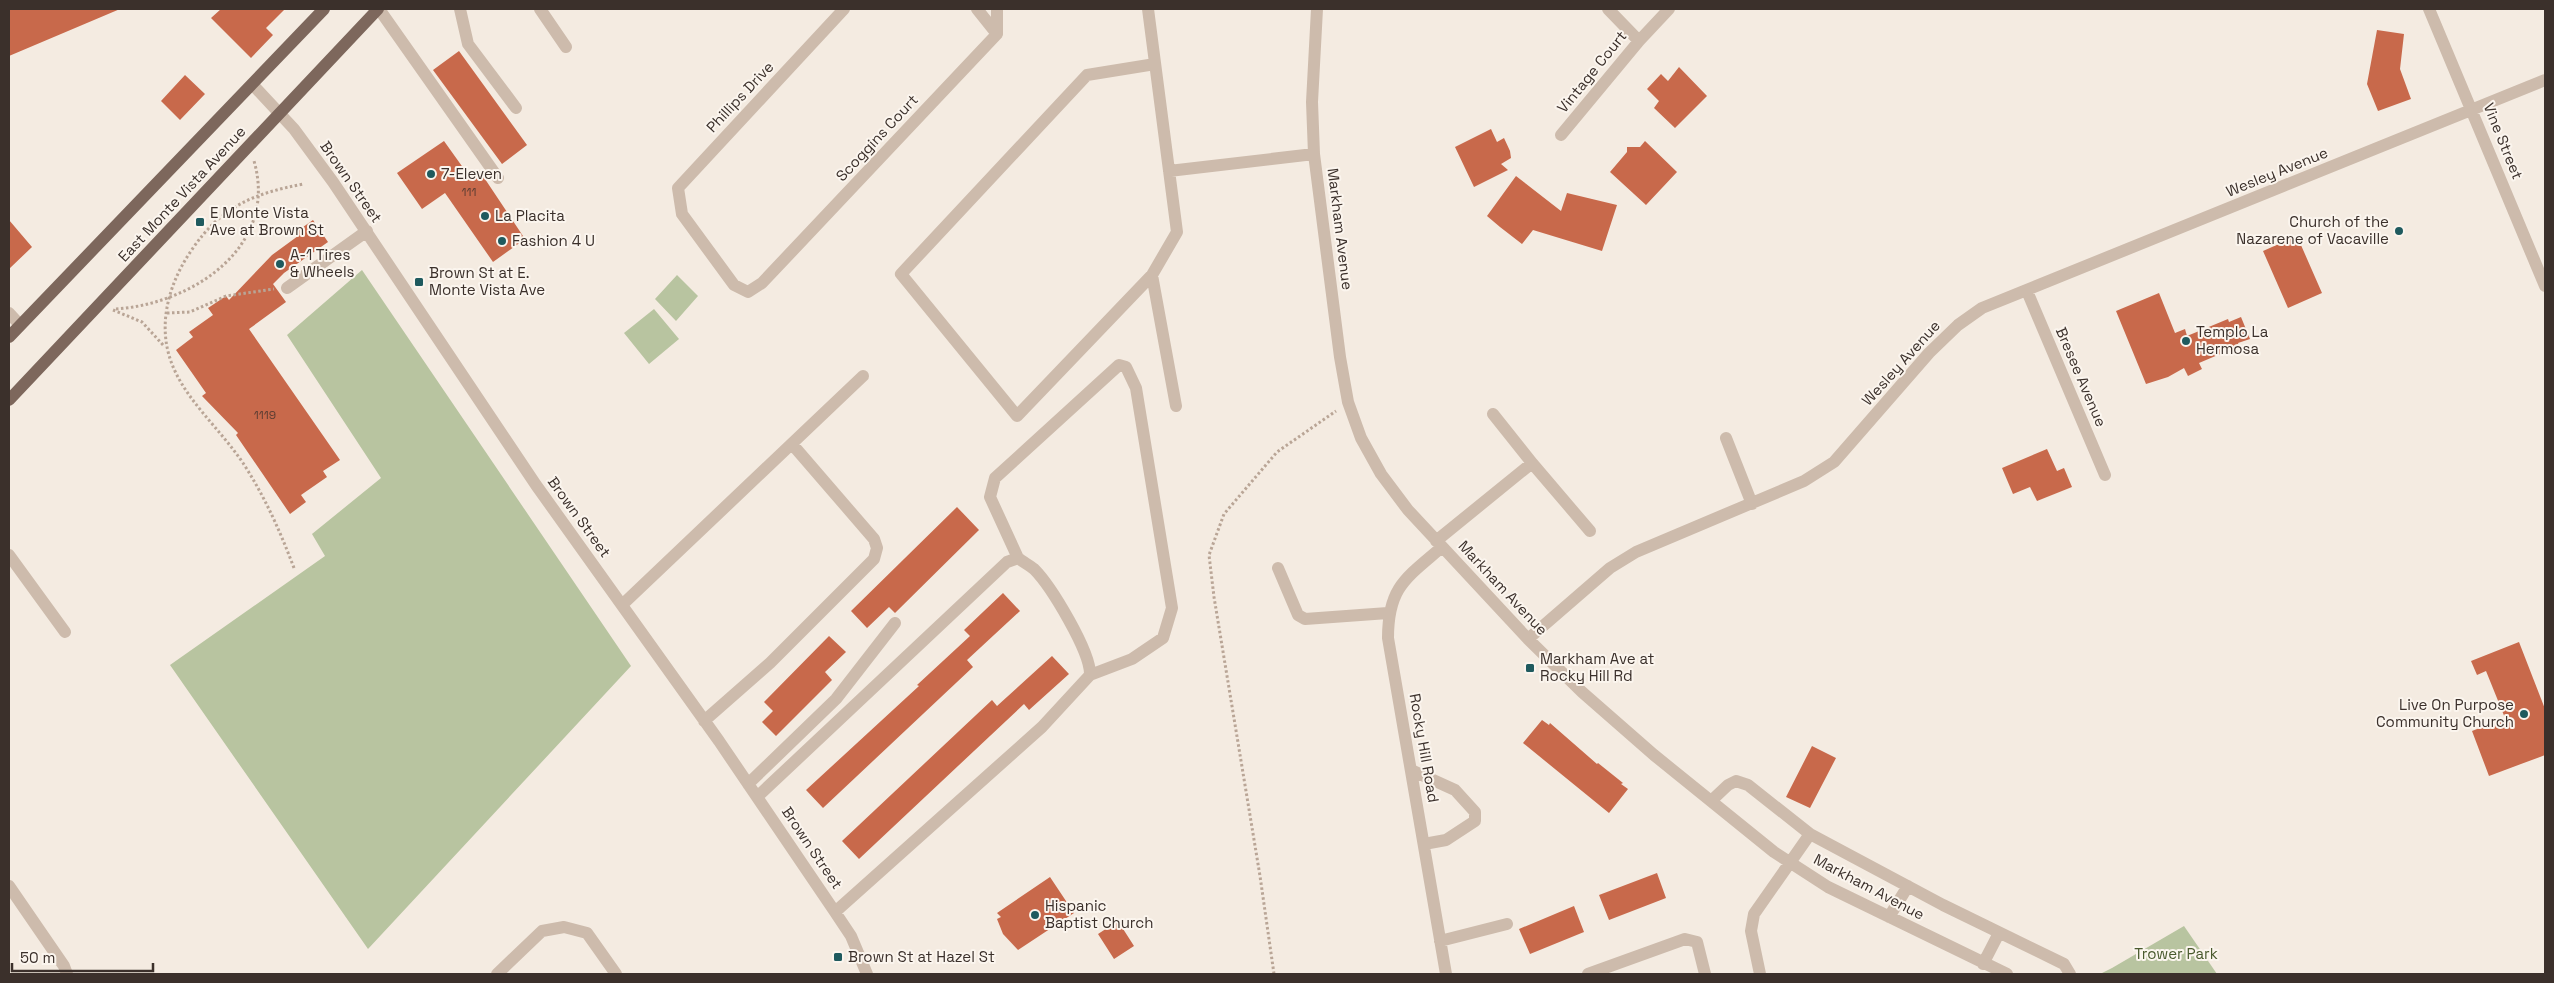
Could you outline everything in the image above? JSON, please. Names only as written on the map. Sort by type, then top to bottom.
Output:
[{"type":"main road","name":"East Monte Vista Avenue","points":[[9,337],[324,9]]},
{"type":"main road","name":"East Monte Vista Avenue","points":[[9,400],[379,9]]},
{"type":"street","points":[[379,9],[498,178]]},
{"type":"street","points":[[460,9],[468,44],[516,108]]},
{"type":"street","points":[[540,9],[566,47]]},
{"type":"street","name":"Phillips Drive","points":[[762,283],[748,292],[734,285],[682,214],[678,188],[844,9]]},
{"type":"street","points":[[977,9],[997,34]]},
{"type":"street","points":[[997,9],[997,34]]},
{"type":"street","points":[[1148,9],[1177,232],[1152,275],[1017,416],[901,274],[1087,75],[1155,64]]},
{"type":"street","name":"Markham Avenue","points":[[1317,9],[1312,102],[1314,154],[1340,356],[1348,402],[1361,438],[1381,474],[1408,510],[1528,639],[1582,692],[1711,801],[1790,862],[1828,887],[2007,974]]},
{"type":"street","points":[[1608,9],[1639,40]]},
{"type":"street","name":"Vintage Court","points":[[1561,136],[1639,40],[1669,9]]},
{"type":"street","name":"Vine Street","points":[[2430,9],[2545,286]]},
{"type":"street","name":"Scoggins Court","points":[[762,283],[997,34]]},
{"type":"street","name":"Wesley Avenue","points":[[1528,639],[1610,568],[1636,552],[1804,482],[1834,462],[1929,354],[1958,324],[1982,308],[2545,80]]},
{"type":"street","name":"Brown Street","points":[[253,85],[279,114],[333,182],[367,231],[536,485],[704,721],[835,912],[851,936],[867,974]]},
{"type":"street","points":[[1169,171],[1314,154]]},
{"type":"street","points":[[287,288],[367,231]]},
{"type":"street","points":[[1152,275],[1176,406]]},
{"type":"street","name":"Bresee Avenue","points":[[2027,291],[2105,475]]},
{"type":"street","points":[[9,313],[20,325]]},
{"type":"street","points":[[835,912],[1042,728],[1090,675],[1132,659],[1163,638],[1172,608],[1136,388],[1126,367],[1119,365],[995,478],[990,497],[1018,558],[1034,570],[1067,618],[1090,664],[1090,675]]},
{"type":"street","points":[[622,605],[863,376]]},
{"type":"street","points":[[1492,414],[1590,531]]},
{"type":"street","points":[[1726,438],[1752,504]]},
{"type":"street","points":[[704,721],[770,663],[874,559],[877,548],[874,540],[792,444]]},
{"type":"street","name":"Rocky Hill Road","points":[[1446,974],[1388,638],[1388,613],[1396,592],[1410,574],[1439,544],[1532,463]]},
{"type":"street","points":[[9,555],[65,632]]},
{"type":"street","points":[[757,797],[1007,562],[1018,558]]},
{"type":"street","points":[[1278,568],[1298,615],[1305,619],[1388,613]]},
{"type":"street","points":[[748,784],[836,699],[895,623]]},
{"type":"street","points":[[1411,770],[1455,790],[1475,812],[1475,821],[1446,840],[1424,844]]},
{"type":"street","points":[[1711,801],[1728,785],[1736,782],[1748,785],[1810,834],[1999,933],[2064,964],[2070,974]]},
{"type":"street","points":[[1760,974],[1751,932],[1754,914],[1810,834]]},
{"type":"street","points":[[9,886],[64,966],[67,974]]},
{"type":"street","points":[[1889,917],[1908,886]]},
{"type":"street","points":[[1440,941],[1507,924]]},
{"type":"street","points":[[497,974],[542,931],[564,926],[587,932],[616,974]]},
{"type":"street","points":[[1983,964],[1999,933]]},
{"type":"street","points":[[1588,974],[1685,939],[1697,942],[1705,974]]},
{"type":"path","points":[[166,348],[142,322],[129,315],[110,310],[140,307],[169,298],[208,277],[231,258],[245,238],[255,216],[259,194],[258,175],[253,158]]},
{"type":"path","points":[[294,568],[264,496],[242,462],[181,384],[166,348],[164,331],[169,298],[182,264],[197,242],[216,220],[259,194],[304,184]]},
{"type":"path","points":[[166,313],[190,312],[226,296],[287,288]]},
{"type":"path","points":[[1274,974],[1209,555],[1224,514],[1276,452],[1348,402]]},
{"type":"green space","points":[[362,270],[631,666],[368,949],[170,665],[325,556],[312,534],[381,478],[287,335]]},
{"type":"green space","points":[[677,275],[698,296],[676,321],[655,299]]},
{"type":"green space","points":[[654,309],[679,339],[649,364],[624,333]]},
{"type":"green space","name":"Trower Park","points":[[2184,926],[2217,974],[2100,974],[2112,968]]},
{"type":"building","points":[[9,9],[120,9],[9,56]]},
{"type":"building","points":[[221,9],[285,9],[266,28],[273,35],[251,58],[211,18]]},
{"type":"building","points":[[2377,30],[2404,34],[2400,69],[2411,99],[2378,111],[2367,84]]},
{"type":"building","points":[[459,51],[527,145],[502,164],[433,70]]},
{"type":"building","points":[[1679,67],[1707,96],[1675,128],[1654,108],[1659,101],[1647,89],[1661,74],[1668,81]]},
{"type":"building","points":[[185,75],[205,94],[180,120],[161,101]]},
{"type":"building","points":[[1491,129],[1497,142],[1504,138],[1510,151],[1511,158],[1501,164],[1508,170],[1474,187],[1455,147]]},
{"type":"building","points":[[444,141],[469,176],[479,170],[525,239],[493,262],[445,193],[422,209],[397,173]]},
{"type":"building","points":[[1645,141],[1677,172],[1646,205],[1610,172],[1627,152],[1627,147],[1640,147]]},
{"type":"building","points":[[1516,176],[1561,211],[1567,193],[1617,205],[1602,251],[1533,230],[1522,244],[1487,216]]},
{"type":"building","points":[[9,220],[32,247],[9,269]]},
{"type":"building","points":[[313,220],[328,242],[284,273],[273,284],[286,302],[249,329],[340,460],[323,471],[327,477],[301,495],[306,502],[290,514],[236,435],[238,433],[202,396],[206,393],[176,350],[193,337],[189,332],[213,315],[208,308],[226,296],[229,300],[272,255],[298,236],[296,232]]},
{"type":"building","points":[[2297,236],[2322,293],[2288,308],[2263,251]]},
{"type":"building","name":"Templo La Hermosa","points":[[2159,293],[2175,333],[2185,329],[2187,336],[2228,319],[2229,322],[2241,317],[2250,339],[2238,343],[2239,346],[2199,363],[2202,369],[2188,376],[2184,368],[2168,377],[2146,384],[2116,311]]},
{"type":"building","points":[[2047,449],[2057,471],[2064,468],[2072,487],[2037,501],[2030,487],[2013,494],[2002,468]]},
{"type":"building","points":[[957,507],[979,530],[895,613],[889,607],[867,628],[851,611]]},
{"type":"building","points":[[1003,593],[1020,611],[967,660],[973,667],[823,808],[806,790],[919,686],[917,685],[970,636],[964,630]]},
{"type":"building","points":[[829,636],[846,652],[825,672],[832,680],[776,736],[762,722],[773,711],[764,702]]},
{"type":"building","name":"Live On Purpose Community Church","points":[[2519,642],[2545,709],[2545,755],[2489,776],[2472,731],[2505,718],[2486,671],[2477,675],[2471,661]]},
{"type":"building","points":[[1052,656],[1069,674],[1029,710],[1024,704],[859,859],[842,841],[992,700],[997,706]]},
{"type":"building","points":[[1542,720],[1549,725],[1550,723],[1628,789],[1609,813],[1523,743]]},
{"type":"building","points":[[1812,746],[1836,758],[1810,808],[1786,797]]},
{"type":"building","points":[[1657,873],[1666,898],[1609,920],[1599,895]]},
{"type":"building","name":"Hispanic Baptist Church","points":[[1050,877],[1074,913],[1018,950],[1003,934],[997,919],[1001,917],[997,913]]},
{"type":"building","points":[[1574,906],[1584,932],[1530,954],[1519,929]]},
{"type":"building","points":[[1118,921],[1134,946],[1114,959],[1098,934]]},
{"type":"place","name":"7-Eleven","points":[[431,174]]},
{"type":"place","name":"La Placita","points":[[485,216]]},
{"type":"place","name":"E Monte Vista Ave at Brown St","points":[[200,222]]},
{"type":"place","name":"Church of the Nazarene of Vacaville","points":[[2399,231]]},
{"type":"place","name":"Fashion 4 U","points":[[502,241]]},
{"type":"place","name":"A-1 Tires & Wheels","points":[[280,264]]},
{"type":"place","name":"Brown St at E. Monte Vista Ave","points":[[419,282]]},
{"type":"place","name":"Templo La Hermosa","points":[[2186,341]]},
{"type":"place","name":"Markham Ave at Rocky Hill Rd","points":[[1530,668]]},
{"type":"place","name":"Live On Purpose Community Church","points":[[2524,714]]},
{"type":"place","name":"Hispanic Baptist Church","points":[[1035,915]]},
{"type":"place","name":"Brown St at Hazel St","points":[[838,957]]}]
